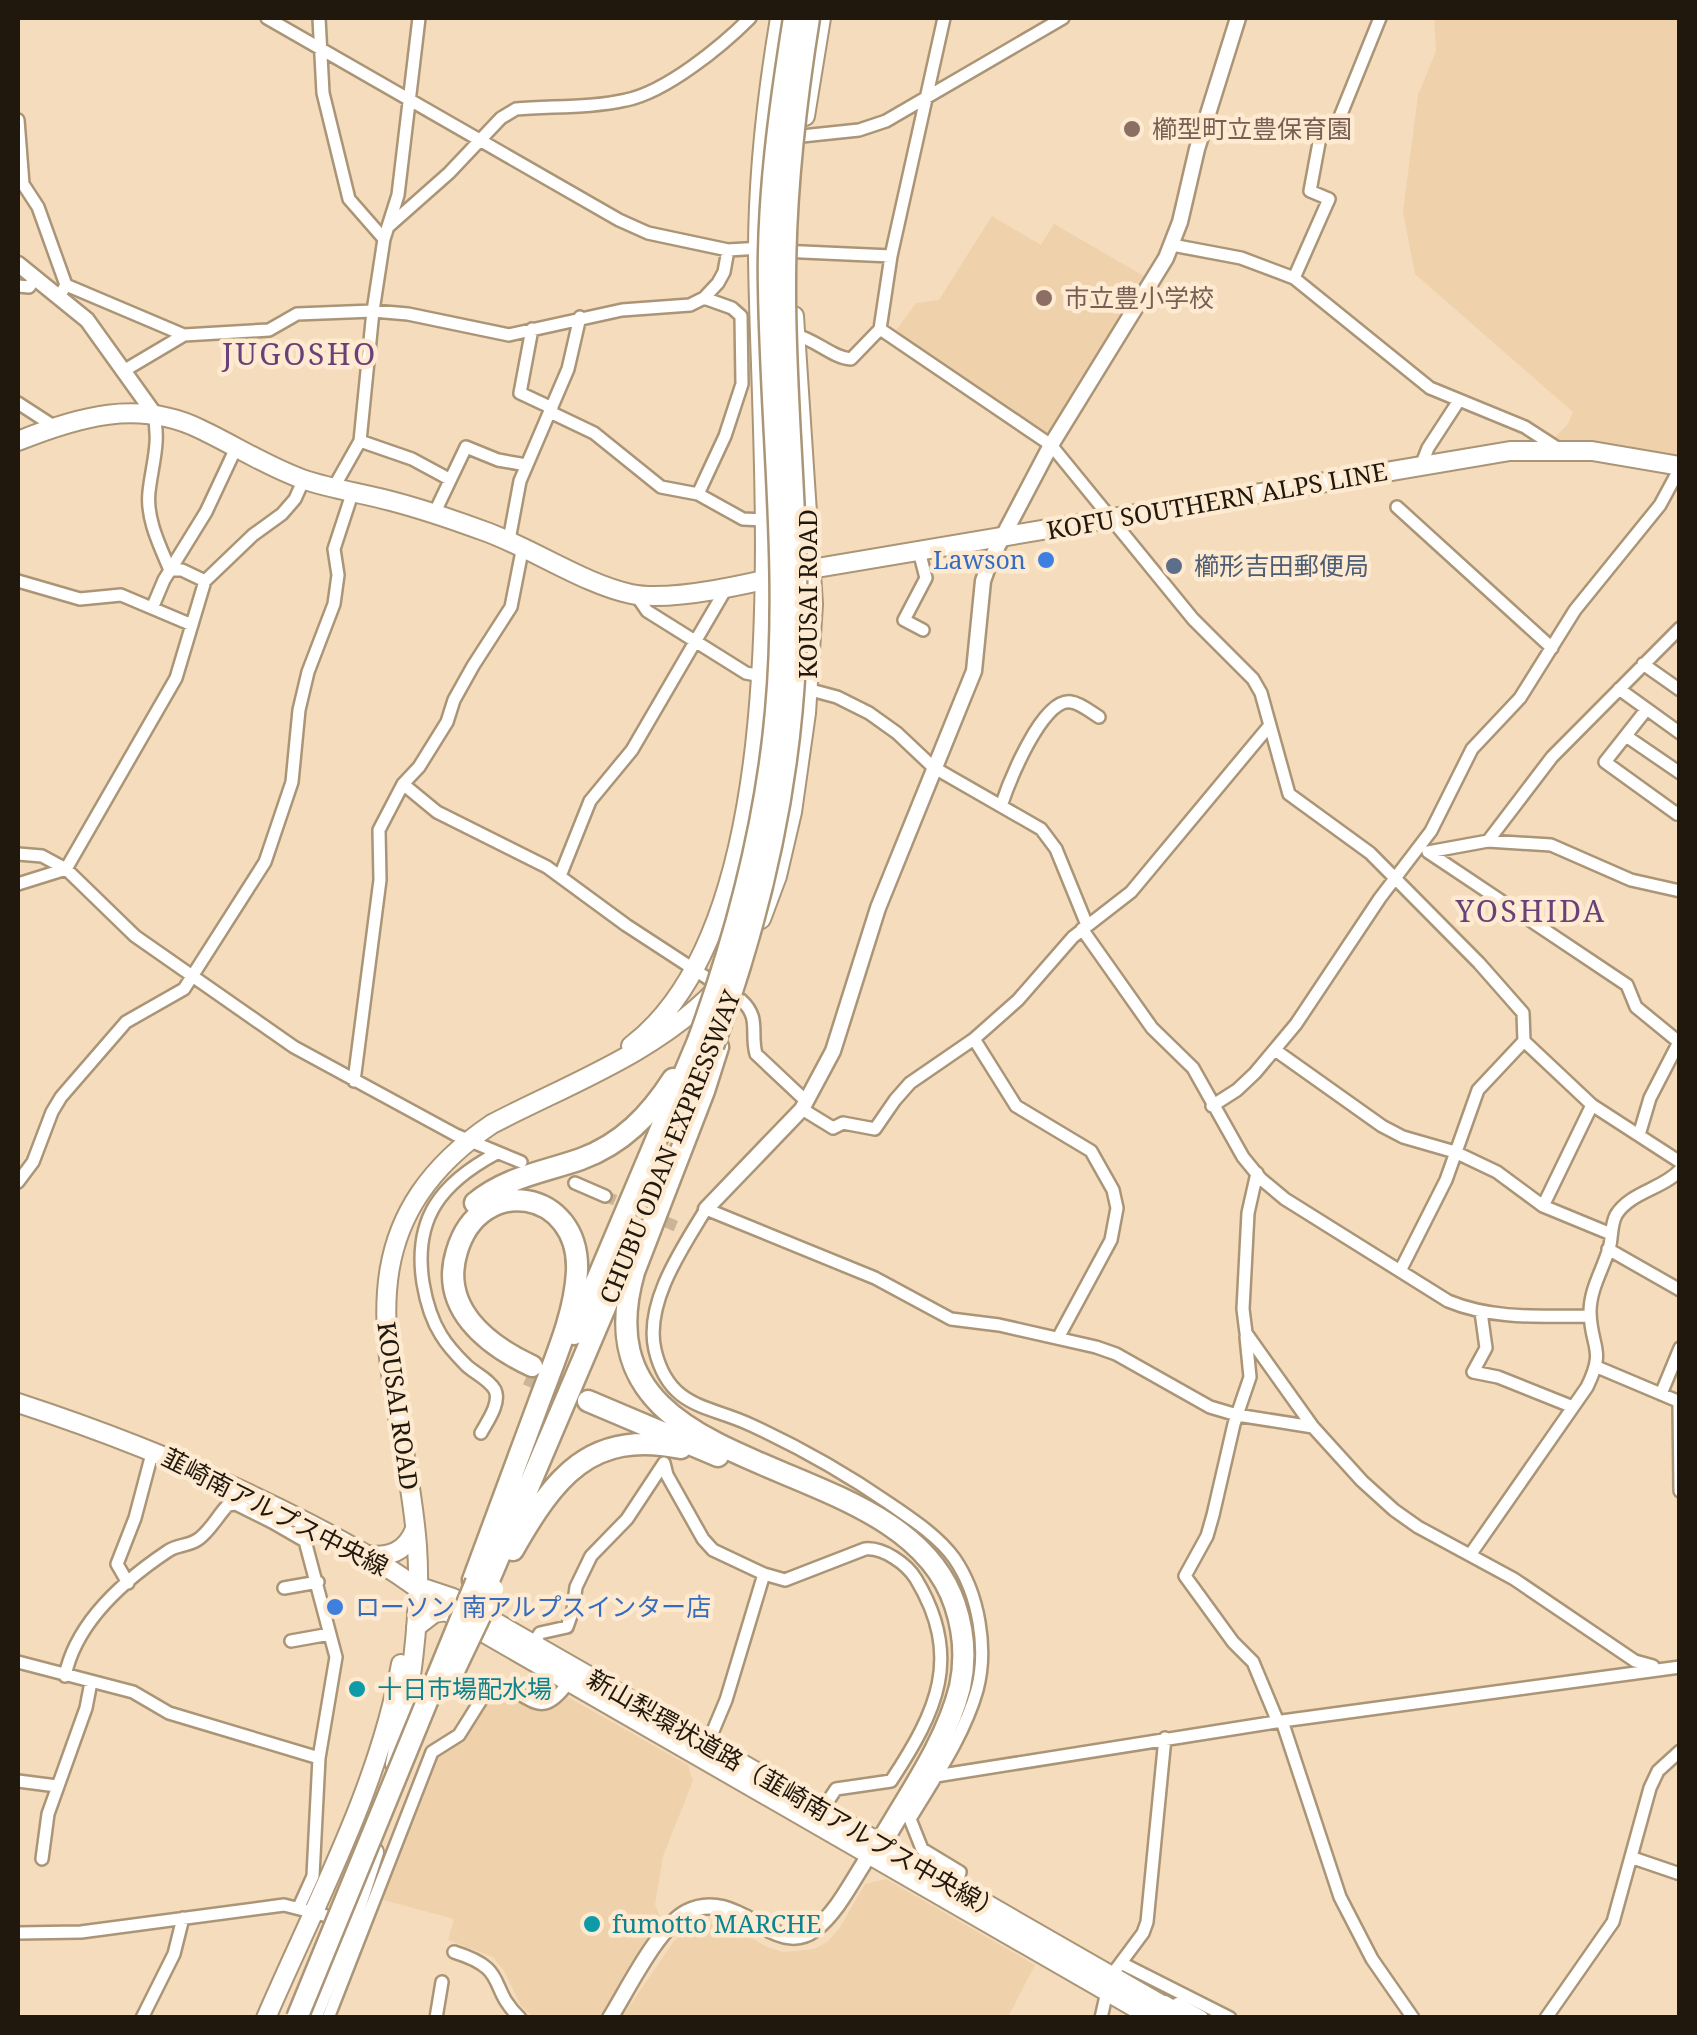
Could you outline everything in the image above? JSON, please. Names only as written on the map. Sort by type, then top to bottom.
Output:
[{"type":"highway","name":"CHUBU ODAN EXPRESSWAY","points":[[705,1043],[758,837],[776,711],[780,604],[769,313],[770,233],[794,18]]},
{"type":"highway","name":"CHUBU ODAN EXPRESSWAY","points":[[297,2018],[482,1585],[580,1320],[739,975],[771,852],[792,714],[796,557],[785,250],[788,181],[809,18]]},
{"type":"highway","points":[[482,1585],[575,1286],[574,1243],[561,1220],[540,1204],[512,1199],[485,1209],[457,1249],[457,1298],[475,1330],[530,1371],[484,1352],[456,1322],[447,1304],[442,1266],[453,1230],[476,1201],[492,1190],[599,1151],[633,1130],[705,1043]]},
{"type":"highway","points":[[705,1043],[699,1106],[634,1272],[627,1296],[624,1334],[633,1369],[653,1398],[719,1451]]},
{"type":"highway","points":[[590,1396],[869,1521],[892,1535],[923,1563],[944,1600],[955,1642],[952,1684],[936,1728],[875,1845]]},
{"type":"highway","points":[[482,1585],[542,1501],[584,1459],[632,1444],[719,1451]]},
{"type":"highway","name":"CHUBU ODAN EXPRESSWAY","points":[[358,1874],[446,1656],[482,1585]]},
{"type":"highway","name":"新山梨環状道路（韮崎南アルプス中央線）","points":[[1159,2012],[1184,2018]]},
{"type":"main road","name":"KOUSAI ROAD","points":[[581,1079],[639,1040],[672,1006],[696,971],[721,910],[740,834],[761,676],[764,520],[758,247],[766,101],[780,18]]},
{"type":"main road","name":"KOUSAI ROAD","points":[[312,2018],[358,1925],[408,1696],[416,1627],[415,1529],[388,1362],[386,1291],[390,1261],[412,1205],[427,1182],[468,1140],[492,1124],[653,1043],[696,1010],[719,986],[755,933],[777,876],[792,812],[808,689],[813,604],[794,253],[802,136],[820,18]]},
{"type":"main road","name":"KOFU SOUTHERN ALPS LINE","points":[[18,441],[55,427],[122,411],[153,412],[198,427],[304,480],[434,514],[516,543],[606,586],[660,595],[727,587],[1510,452],[1614,453],[1680,467]]},
{"type":"main road","name":"韮崎南アルプス中央線","points":[[18,1403],[153,1450],[276,1516],[366,1555],[416,1585]]},
{"type":"main road","points":[[366,1555],[383,1557],[399,1552],[415,1529]]},
{"type":"main road","name":"KOUSAI ROAD","points":[[266,2018],[306,1908],[357,1805],[384,1732],[416,1585]]},
{"type":"main road","name":"新山梨環状道路（韮崎南アルプス中央線）","points":[[416,1585],[452,1598],[704,1751],[1026,1926],[1159,2012]]},
{"type":"main road","name":"新山梨環状道路（韮崎南アルプス中央線）","points":[[416,1585],[446,1611],[569,1682],[822,1810],[988,1922],[1159,2012]]},
{"type":"main road","points":[[416,1627],[434,1613],[446,1611]]},
{"type":"street","points":[[268,18],[588,205],[648,233],[728,250],[758,247],[794,253],[891,256]]},
{"type":"street","points":[[318,18],[323,93],[349,198],[386,233]]},
{"type":"street","points":[[334,487],[360,440],[372,310],[386,233],[398,195],[419,18]]},
{"type":"street","points":[[386,233],[501,118],[516,108],[629,100],[662,85],[730,38],[750,18]]},
{"type":"street","points":[[796,335],[852,359],[880,329],[891,256],[944,18]]},
{"type":"street","points":[[802,136],[859,130],[886,121],[1062,18]]},
{"type":"street","points":[[956,1886],[960,1872],[922,1848],[910,1819],[936,1776],[976,1692],[980,1671],[978,1618],[973,1597],[953,1558],[933,1536],[845,1472],[746,1423],[688,1409],[655,1350],[653,1323],[670,1276],[706,1209],[804,1106],[834,1052],[878,908],[974,671],[983,581],[1000,538],[1051,445],[1172,245],[1238,18]]},
{"type":"street","points":[[1294,278],[1329,199],[1310,191],[1321,132],[1333,134],[1380,18]]},
{"type":"street","points":[[18,120],[23,184],[38,207],[63,290],[153,412],[157,450],[148,493],[150,512],[170,570]]},
{"type":"street","points":[[1172,245],[1241,258],[1294,278],[1430,388],[1524,426],[1560,450]]},
{"type":"street","points":[[18,264],[63,290],[184,335],[269,330],[297,314],[372,310],[509,336],[580,317],[690,305],[704,298],[724,272],[728,250]]},
{"type":"street","points":[[18,286],[29,287],[36,277]]},
{"type":"street","points":[[698,494],[725,436],[742,384],[742,316],[704,298]]},
{"type":"street","points":[[354,1081],[380,880],[379,830],[403,784],[420,766],[447,722],[463,683],[511,607],[526,465],[568,369],[580,317]]},
{"type":"street","points":[[880,329],[1051,445],[1193,619],[1254,680],[1289,794],[1370,853],[1479,963],[1523,1013],[1524,1041],[1592,1104],[1680,1162]]},
{"type":"street","points":[[532,330],[520,393],[594,433],[661,487],[698,494],[743,518],[764,520]]},
{"type":"street","points":[[125,370],[184,335]]},
{"type":"street","points":[[1422,466],[1428,448],[1458,402]]},
{"type":"street","points":[[18,403],[55,427]]},
{"type":"street","points":[[360,440],[412,459],[449,480]]},
{"type":"street","points":[[434,514],[466,447],[498,460],[526,465]]},
{"type":"street","points":[[153,606],[206,512],[236,448]]},
{"type":"street","points":[[1212,1106],[1237,1090],[1313,1001],[1431,831],[1472,749],[1520,698],[1575,610],[1660,505],[1680,467]]},
{"type":"street","points":[[18,884],[66,869],[176,678],[205,581],[253,534],[282,514],[304,480]]},
{"type":"street","points":[[18,1182],[33,1162],[61,1097],[126,1022],[184,988],[266,862],[292,782],[299,710],[308,672],[334,604],[338,575],[334,548],[353,491]]},
{"type":"street","points":[[1397,507],[1552,648]]},
{"type":"street","points":[[919,551],[926,578],[904,620],[923,630]]},
{"type":"street","points":[[170,570],[182,570],[205,581]]},
{"type":"street","points":[[18,581],[80,599],[121,595],[192,625]]},
{"type":"street","points":[[560,876],[590,801],[632,750],[727,587]]},
{"type":"street","points":[[636,594],[647,611],[746,673],[761,676]]},
{"type":"street","points":[[1488,842],[1552,757],[1680,628]]},
{"type":"street","points":[[1642,664],[1680,690]]},
{"type":"street","points":[[808,689],[838,697],[869,714],[934,767],[1050,838],[1085,927],[1152,1028],[1193,1068],[1212,1106],[1257,1174],[1286,1199],[1448,1302],[1480,1312],[1518,1316],[1590,1316]]},
{"type":"street","points":[[1618,689],[1680,733]]},
{"type":"street","points":[[1001,806],[1023,750],[1050,714],[1064,702],[1072,702],[1100,717]]},
{"type":"street","points":[[1646,710],[1605,762],[1678,814],[1680,811]]},
{"type":"street","points":[[403,784],[437,812],[560,876],[741,1000],[754,1014],[754,1046],[761,1062],[804,1106],[833,1128],[842,1122],[875,1128],[910,1084],[974,1039],[1018,1000],[1085,927],[1148,875],[1270,725]]},
{"type":"street","points":[[1626,736],[1680,773]]},
{"type":"street","points":[[1414,854],[1488,842],[1551,845],[1631,880],[1680,891]]},
{"type":"street","points":[[1428,852],[1627,985],[1636,1007],[1679,1042],[1650,1098],[1639,1135]]},
{"type":"street","points":[[18,854],[42,856],[66,869],[135,936],[294,1047],[468,1140],[521,1162]]},
{"type":"street","points":[[974,1039],[1016,1106],[1091,1150],[1112,1190],[1117,1208],[1111,1240],[1058,1338]]},
{"type":"street","points":[[1400,1272],[1446,1180],[1478,1090],[1524,1041]]},
{"type":"street","points":[[1275,1050],[1382,1126],[1455,1152],[1497,1172],[1543,1206],[1611,1234]]},
{"type":"street","points":[[1543,1206],[1592,1104]]},
{"type":"street","points":[[481,1433],[497,1398],[494,1388],[467,1366],[442,1336],[431,1315],[422,1275],[422,1237],[426,1222],[446,1190],[469,1169],[497,1153]]},
{"type":"street","points":[[1470,1555],[1597,1367],[1599,1350],[1590,1316],[1591,1300],[1621,1209],[1668,1182],[1680,1170]]},
{"type":"street","points":[[1257,1174],[1248,1213],[1243,1310],[1250,1377],[1210,1526],[1185,1576],[1232,1642],[1253,1662],[1280,1722],[1340,1897],[1363,1943],[1413,2018]]},
{"type":"street","points":[[575,1183],[604,1196]]},
{"type":"street","points":[[706,1209],[875,1278],[951,1319],[1058,1338],[1116,1354],[1182,1394],[1237,1415],[1313,1428]]},
{"type":"street","points":[[678,1227],[692,1233]]},
{"type":"street","points":[[1608,1249],[1680,1290]]},
{"type":"street","points":[[1480,1312],[1486,1348],[1473,1372],[1498,1377],[1573,1406]]},
{"type":"street","points":[[1246,1333],[1313,1428],[1394,1510],[1514,1579],[1635,1661],[1680,1674]]},
{"type":"street","points":[[1661,1394],[1680,1348]]},
{"type":"street","points":[[1597,1367],[1679,1402],[1680,1491]]},
{"type":"street","points":[[128,1583],[117,1564],[135,1518],[153,1450]]},
{"type":"street","points":[[533,1644],[540,1633],[566,1627],[576,1587],[592,1556],[628,1519],[664,1460],[667,1476],[702,1539],[714,1550],[764,1574],[785,1580],[876,1548],[911,1570],[936,1616],[943,1669],[938,1692],[920,1733],[892,1781],[836,1789],[822,1810]]},
{"type":"street","points":[[65,1676],[70,1653],[97,1612],[171,1549],[196,1540],[228,1505],[276,1516],[305,1541],[336,1657],[319,1758],[312,1876],[306,1908]]},
{"type":"street","points":[[704,1751],[726,1700],[764,1574]]},
{"type":"street","points":[[284,1588],[318,1582]]},
{"type":"street","points":[[291,1641],[330,1634]]},
{"type":"street","points":[[18,1662],[133,1692],[169,1714],[319,1758]]},
{"type":"street","points":[[936,1776],[1165,1738],[1680,1667]]},
{"type":"street","points":[[42,1859],[48,1814],[86,1708],[91,1682]]},
{"type":"street","points":[[328,2018],[358,1925],[432,1752],[459,1736],[481,1700],[494,1688],[509,1689],[544,1704],[552,1702],[569,1682]]},
{"type":"street","points":[[1118,1968],[1147,1922],[1165,1738]]},
{"type":"street","points":[[1546,2018],[1609,1930],[1621,1903],[1650,1788],[1658,1771],[1680,1751]]},
{"type":"street","points":[[18,1781],[58,1786]]},
{"type":"street","points":[[610,2018],[667,1928],[687,1912],[700,1907],[723,1907],[782,1936],[802,1936],[820,1924],[875,1845]]},
{"type":"street","points":[[1633,1858],[1680,1874]]},
{"type":"street","points":[[18,1933],[81,1932],[267,1906],[306,1908],[358,1925]]},
{"type":"street","points":[[142,2018],[174,1954],[184,1918]]},
{"type":"street","points":[[988,1922],[1139,2018]]},
{"type":"street","points":[[1026,1926],[1230,2018]]},
{"type":"street","points":[[454,1952],[488,1966],[520,2018]]},
{"type":"street","points":[[1118,1968],[1200,2018]]},
{"type":"street","points":[[436,2018],[442,1982]]},
{"type":"street","points":[[1101,2018],[1106,1996]]},
{"type":"shaded area","points":[[1434,18],[1679,18],[1679,461],[1553,439],[1568,424],[1573,412],[1415,274],[1403,212],[1418,95],[1436,51]]},
{"type":"shaded area","points":[[992,216],[1041,245],[1054,224],[1149,279],[1053,434],[1045,434],[895,332],[916,303],[939,300]]},
{"type":"shaded area","points":[[498,1694],[540,1710],[556,1706],[566,1696],[688,1765],[693,1781],[663,1856],[655,1905],[661,1919],[599,2017],[533,2017],[521,2006],[493,1957],[448,1940],[454,1919],[380,1899],[431,1763],[466,1735],[484,1703]]},
{"type":"shaded area","points":[[886,1879],[1035,1965],[1008,2017],[622,2017],[674,1941],[687,1930],[716,1923],[783,1952],[814,1949],[839,1929],[865,1884]]},
{"type":"tunnel","points":[[605,1196],[678,1227]]},
{"type":"tunnel","points":[[527,1375],[582,1399]]},
{"type":"place","name":"櫛型町立豊保育園","points":[[1132,129]]},
{"type":"place","name":"市立豊小学校","points":[[1044,298]]},
{"type":"place","name":"Lawson","points":[[1046,560]]},
{"type":"place","name":"櫛形吉田郵便局","points":[[1174,566]]},
{"type":"place","name":"ローソン 南アルプスインター店","points":[[335,1607]]},
{"type":"place","name":"十日市場配水場","points":[[357,1689]]},
{"type":"place","name":"fumotto MARCHE","points":[[592,1924]]},
{"type":"district","name":"JUGOSHO","points":[[300,355]]},
{"type":"district","name":"YOSHIDA","points":[[1531,912]]}]
